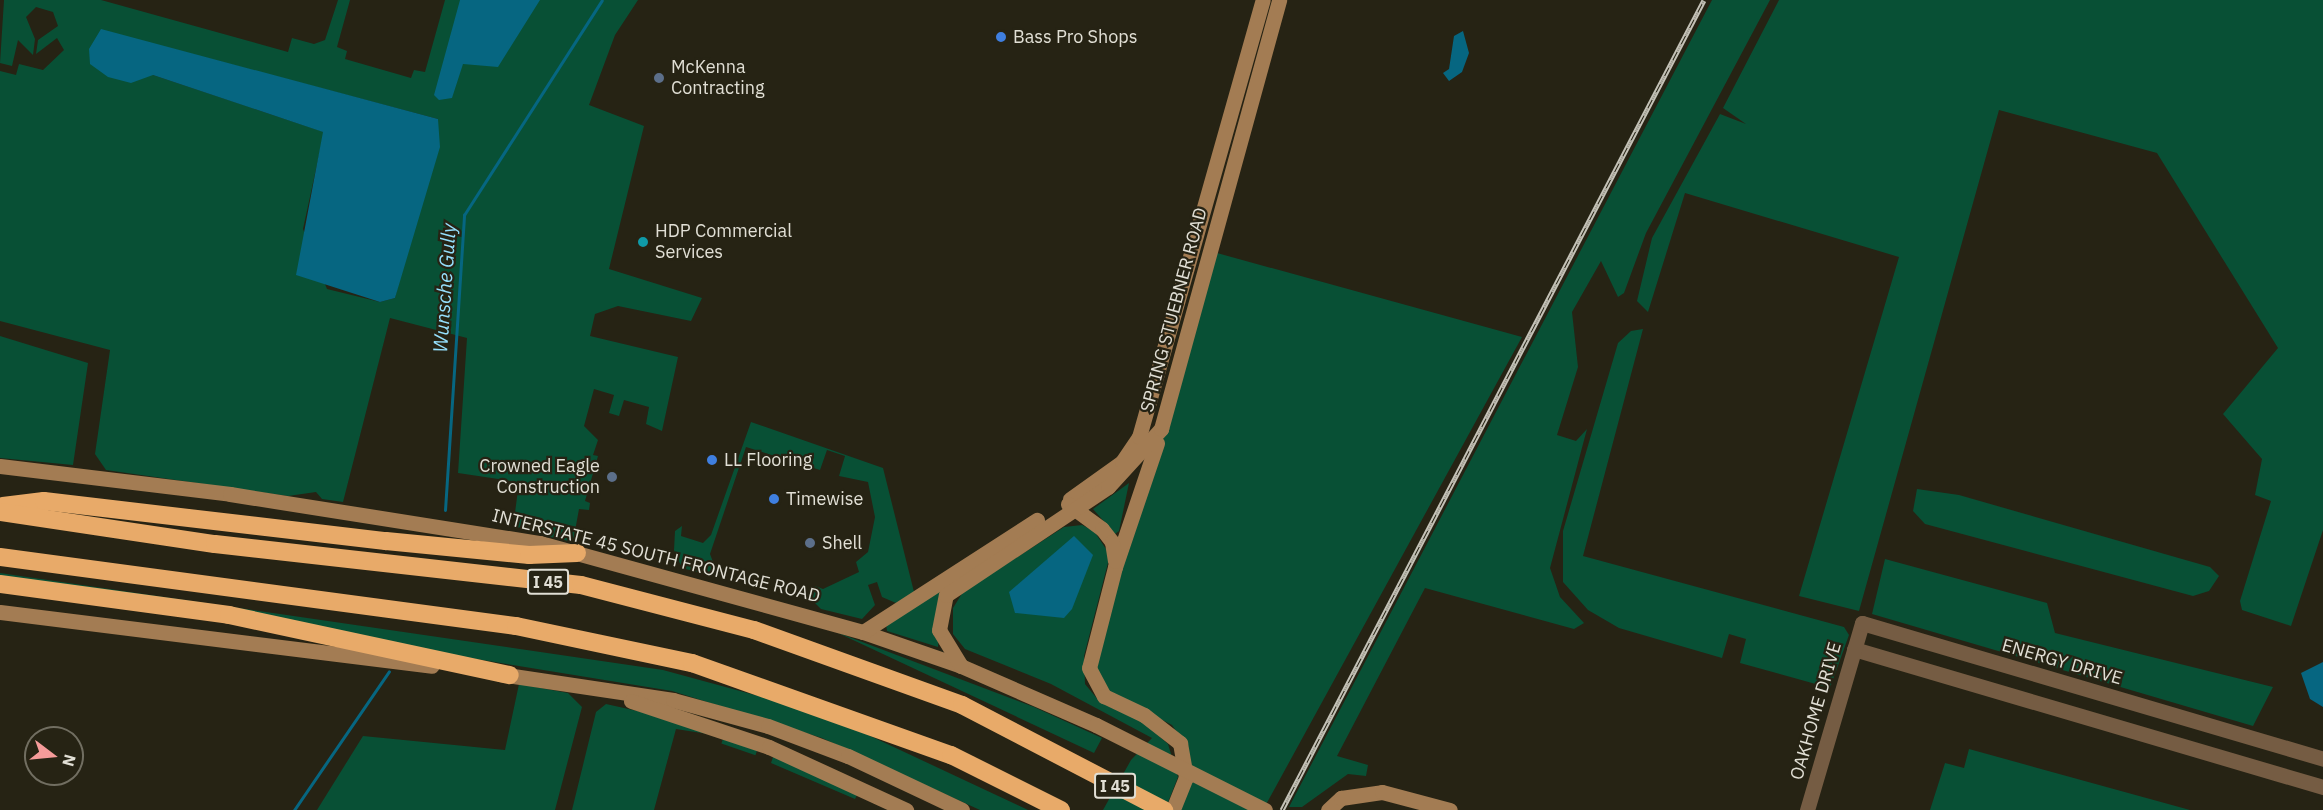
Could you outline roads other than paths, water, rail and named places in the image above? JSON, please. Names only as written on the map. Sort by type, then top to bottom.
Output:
[{"type":"highway","points":[[0,506],[44,501],[386,541],[529,555],[577,553]]},
{"type":"highway","name":"I 45","points":[[0,512],[215,544],[581,585],[754,630],[962,705],[1066,762],[1164,810]]},
{"type":"highway","points":[[0,557],[516,626],[692,663],[930,747],[1053,806]]},
{"type":"highway","points":[[0,584],[229,615],[510,675]]},
{"type":"main road","name":"SPRING STUEBNER ROAD","points":[[961,666],[939,630],[946,595],[1069,506],[1122,462],[1139,437],[1263,0]]},
{"type":"main road","name":"SPRING STUEBNER ROAD","points":[[863,632],[1128,471],[1161,429],[1279,0]]},
{"type":"main road","points":[[1161,429],[1115,567],[1090,655],[1091,679],[1104,696],[1171,732],[1180,743],[1186,777],[1173,810]]},
{"type":"main road","name":"INTERSTATE 45 SOUTH FRONTAGE ROAD","points":[[0,466],[474,529],[577,553],[863,632],[961,666],[1096,725],[1266,810]]},
{"type":"main road","points":[[1069,506],[1112,542],[1115,567]]},
{"type":"main road","points":[[0,612],[510,675],[673,700],[768,726],[848,756],[962,810]]},
{"type":"main road","points":[[595,688],[769,747],[906,810]]},
{"type":"main road","points":[[1328,810],[1341,798],[1382,792],[1450,810]]},
{"type":"street","name":"OAKHOME DRIVE","points":[[1807,810],[1862,623]]},
{"type":"street","name":"ENERGY DRIVE","points":[[1862,623],[2323,759]]},
{"type":"street","points":[[1854,649],[2323,787]]},
{"type":"street","points":[[2244,764],[2252,738]]},
{"type":"water","points":[[460,0],[540,0],[498,67],[463,64],[452,98],[439,100],[434,95]]},
{"type":"water","points":[[101,29],[438,119],[440,147],[395,298],[380,302],[296,275],[323,132],[153,75],[131,83],[108,77],[90,64],[89,49]]},
{"type":"water","points":[[1463,31],[1469,53],[1462,72],[1449,81],[1443,73],[1449,69],[1454,36]]},
{"type":"water","points":[[1074,536],[1093,555],[1072,609],[1064,618],[1015,613],[1009,592]]},
{"type":"water","points":[[2323,662],[2323,707],[2310,699],[2301,673]]},
{"type":"waterway","name":"Wunsche Gully","points":[[445,510],[464,215],[602,0]]},
{"type":"waterway","name":"Wunsche Gully","points":[[294,810],[389,671]]},
{"type":"railway","points":[[1282,810],[1704,0]]},
{"type":"place","name":"Bass Pro Shops","points":[[1001,37]]},
{"type":"place","name":"McKenna Contracting","points":[[659,78]]},
{"type":"place","name":"HDP Commercial Services","points":[[643,242]]},
{"type":"place","name":"LL Flooring","points":[[712,460]]},
{"type":"place","name":"Crowned Eagle Construction","points":[[612,477]]},
{"type":"place","name":"Timewise","points":[[774,499]]},
{"type":"place","name":"Shell","points":[[810,543]]}]
